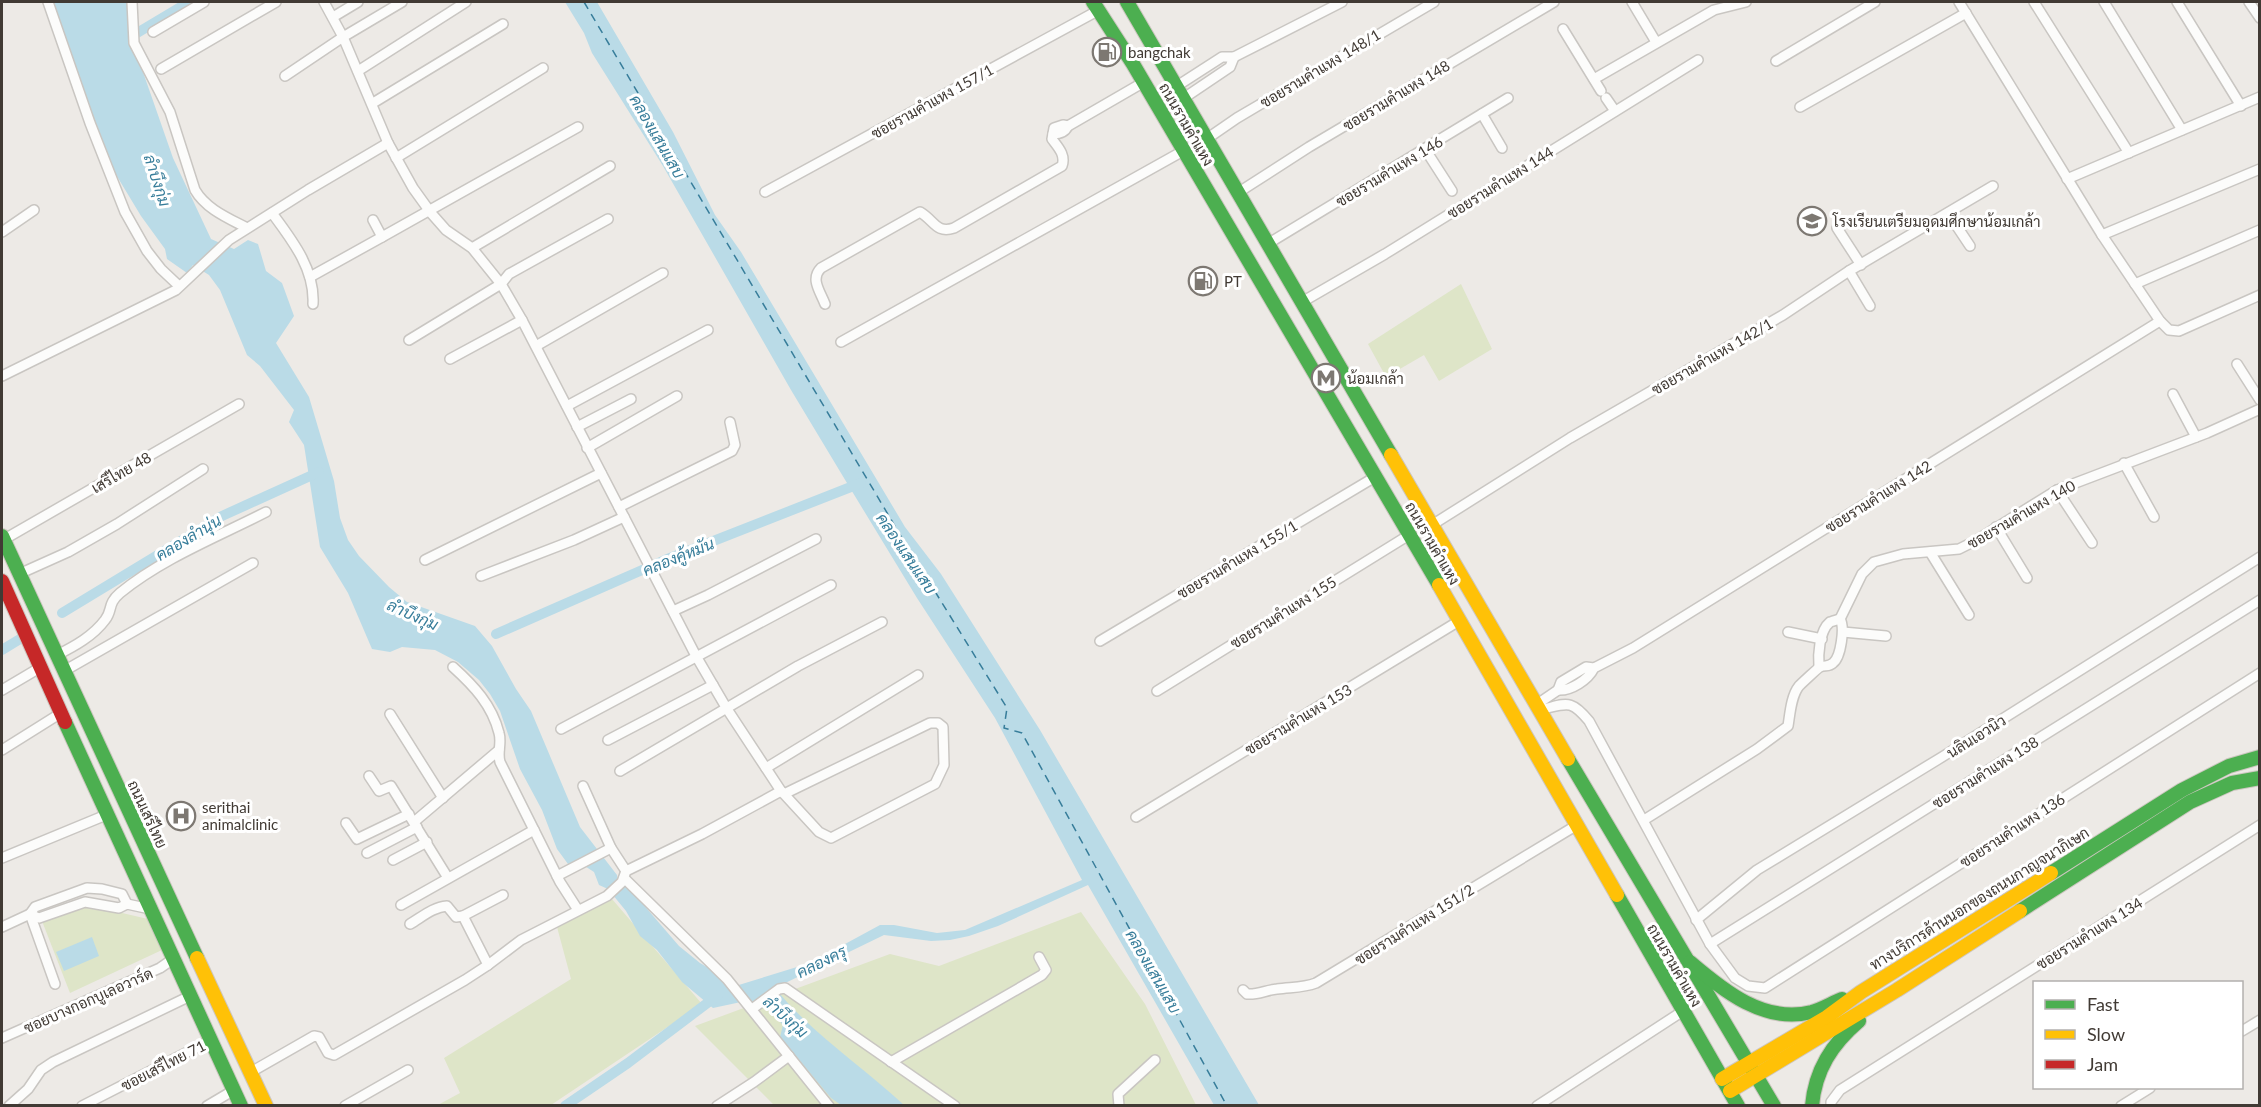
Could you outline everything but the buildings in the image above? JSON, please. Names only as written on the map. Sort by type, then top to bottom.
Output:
[{"type":"main road","name":"ถนนรามคำแหง","points":[[1127,2],[1538,707],[1774,1106]]},
{"type":"main road","name":"ถนนรามคำแหง","points":[[1096,6],[1144,82],[1409,535],[1738,1106]]},
{"type":"main road","name":"ถนนเสรีไทย","points":[[2,538],[266,1106]]},
{"type":"main road","points":[[2,581],[106,815],[241,1106]]},
{"type":"main road","name":"ทางบริการด้านนอกของถนนกาญจนาภิเษก","points":[[1722,1079],[1827,1017],[1861,992],[2182,790],[2214,773],[2248,759],[2259,757]]},
{"type":"main road","points":[[1730,1091],[1897,990],[2190,802],[2220,787],[2248,778],[2259,778]]},
{"type":"main road","points":[[173,959],[192,948]]},
{"type":"main road","points":[[1689,961],[1735,998],[1780,1014],[1811,1012],[1861,992]]},
{"type":"main road","points":[[1812,1106],[1813,1090],[1825,1057],[1851,1028],[1897,990]]},
{"type":"street","points":[[48,2],[90,123],[125,212],[161,269],[180,285]]},
{"type":"street","points":[[132,2],[134,43],[170,112],[197,194],[220,213],[247,228]]},
{"type":"street","points":[[153,32],[204,2]]},
{"type":"street","points":[[161,69],[276,2]]},
{"type":"street","points":[[251,1072],[314,1036],[319,1037],[328,1053],[334,1055],[465,981],[521,940],[610,894],[624,877],[692,839],[782,793],[930,723],[938,723],[943,727],[944,765],[935,784],[831,838],[819,832],[782,793],[727,709],[696,656],[536,346],[501,284],[472,248],[446,230],[429,210],[396,158],[343,37],[324,2]]},
{"type":"street","points":[[333,17],[358,2]]},
{"type":"street","points":[[285,76],[343,37],[402,2]]},
{"type":"street","points":[[358,70],[466,2]]},
{"type":"street","points":[[1180,92],[1222,57],[1234,57],[1342,2]]},
{"type":"street","name":"ซอยรามคำแหง 148/1","points":[[1208,138],[1237,118],[1434,2]]},
{"type":"street","name":"ซอยรามคำแหง 148","points":[[1239,192],[1310,147],[1554,2]]},
{"type":"street","points":[[1632,2],[1656,42]]},
{"type":"street","points":[[1594,79],[1711,6],[1746,2]]},
{"type":"street","points":[[1776,61],[1875,2]]},
{"type":"street","points":[[1959,2],[2102,235],[2160,321],[2169,330],[2179,331],[2259,295]]},
{"type":"street","points":[[2034,2],[2129,153]]},
{"type":"street","points":[[2104,2],[2182,130]]},
{"type":"street","points":[[2177,2],[2241,106]]},
{"type":"street","points":[[2249,2],[2259,18]]},
{"type":"street","name":"ซอยรามคำแหง 157/1","points":[[765,192],[1096,6]]},
{"type":"street","points":[[1800,107],[1966,13]]},
{"type":"street","points":[[373,102],[503,24]]},
{"type":"street","points":[[1563,29],[1615,111]]},
{"type":"street","name":"ซอยรามคำแหง 144","points":[[1302,302],[1385,254],[1698,60]]},
{"type":"street","points":[[396,158],[543,68]]},
{"type":"street","points":[[825,304],[814,279],[815,274],[821,268],[920,212],[939,229],[945,231],[954,228],[1062,166],[1064,161],[1062,152],[1052,139],[1054,129],[1063,125],[1068,126],[1144,82]]},
{"type":"street","points":[[2067,180],[2259,97]]},
{"type":"street","name":"ซอยรามคำแหง 146","points":[[1269,243],[1508,98]]},
{"type":"street","points":[[1482,114],[1502,148]]},
{"type":"street","points":[[310,277],[578,127]]},
{"type":"street","points":[[2,376],[176,290],[222,246],[247,228],[388,143]]},
{"type":"street","points":[[1425,149],[1452,191]]},
{"type":"street","points":[[841,342],[1183,150]]},
{"type":"street","points":[[472,248],[610,166]]},
{"type":"street","points":[[2102,235],[2259,169]]},
{"type":"street","name":"ซอยรามคำแหง 142/1","points":[[1432,525],[1570,438],[1783,315],[1849,272],[1993,186]]},
{"type":"street","points":[[2,232],[34,210]]},
{"type":"street","points":[[272,213],[304,261],[310,277],[313,304]]},
{"type":"street","points":[[1948,213],[1970,246]]},
{"type":"street","points":[[410,340],[501,284],[509,274],[608,219]]},
{"type":"street","points":[[373,220],[382,237]]},
{"type":"street","points":[[1837,228],[1861,265]]},
{"type":"street","points":[[2135,284],[2259,230]]},
{"type":"street","points":[[1849,272],[1870,306]]},
{"type":"street","points":[[536,346],[663,273]]},
{"type":"street","points":[[450,359],[522,320]]},
{"type":"street","name":"ซอยรามคำแหง 142","points":[[1538,707],[1558,690],[1566,691],[1590,676],[1594,668],[1648,639],[2160,321]]},
{"type":"street","points":[[567,406],[708,330]]},
{"type":"street","points":[[2237,364],[2259,400]]},
{"type":"street","points":[[2173,394],[2196,437]]},
{"type":"street","points":[[587,448],[677,396]]},
{"type":"street","points":[[577,427],[631,399]]},
{"type":"street","name":"เสรีไทย 48","points":[[2,538],[239,405]]},
{"type":"street","name":"ซอยรามคำแหง 140","points":[[1822,639],[1831,622],[1840,619],[1862,574],[1874,562],[1888,556],[1959,549],[2057,489],[2196,437],[2259,409]]},
{"type":"street","points":[[619,507],[732,450],[735,445],[730,422]]},
{"type":"street","points":[[2124,463],[2154,517]]},
{"type":"street","points":[[19,574],[68,552],[117,525],[202,469]]},
{"type":"street","points":[[425,560],[601,473]]},
{"type":"street","name":"ซอยรามคำแหง 155/1","points":[[1100,642],[1375,477]]},
{"type":"street","points":[[2057,489],[2092,543]]},
{"type":"street","points":[[57,655],[93,633],[106,619],[110,604],[119,594],[156,568],[266,512]]},
{"type":"street","points":[[481,576],[574,540],[624,517]]},
{"type":"street","points":[[1996,527],[2027,578]]},
{"type":"street","name":"ซอยรามคำแหง 155","points":[[1157,691],[1409,535]]},
{"type":"street","points":[[673,611],[708,596],[816,539]]},
{"type":"street","points":[[1930,552],[1969,615]]},
{"type":"street","name":"นลินเอวนิว","points":[[1696,920],[1757,870],[1942,758],[2259,557]]},
{"type":"street","points":[[64,671],[253,563]]},
{"type":"street","points":[[561,729],[831,585]]},
{"type":"street","name":"ซอยรามคำแหง 138","points":[[1710,944],[2259,600]]},
{"type":"street","points":[[1819,667],[1831,665],[1836,661],[1843,632],[1840,619]]},
{"type":"street","name":"ซอยรามคำแหง 153","points":[[1136,817],[1459,621]]},
{"type":"street","points":[[620,771],[798,666],[882,622]]},
{"type":"street","points":[[1644,820],[1757,749],[1788,726],[1795,692],[1800,684],[1810,678],[1819,667],[1822,639],[1788,632]]},
{"type":"street","points":[[1843,632],[1886,636]]},
{"type":"street","points":[[2,690],[41,667]]},
{"type":"street","points":[[453,667],[480,693],[491,712],[500,736],[500,762],[557,876],[578,910]]},
{"type":"street","name":"ซอยรามคำแหง 136","points":[[1710,944],[1735,978],[1748,986],[1765,988],[2259,673]]},
{"type":"street","points":[[766,768],[918,675]]},
{"type":"street","points":[[608,740],[713,684]]},
{"type":"street","points":[[1538,707],[1569,704],[1577,706],[1589,721],[1710,944]]},
{"type":"street","points":[[2,750],[61,713]]},
{"type":"street","points":[[390,714],[443,798]]},
{"type":"street","points":[[367,854],[443,798],[499,750]]},
{"type":"street","points":[[369,776],[379,791],[391,786],[448,878]]},
{"type":"street","points":[[584,786],[607,851],[624,877],[753,1007],[830,1106]]},
{"type":"street","points":[[2,858],[106,815]]},
{"type":"street","points":[[346,823],[357,839],[413,821]]},
{"type":"street","name":"ซอยรามคำแหง 151/2","points":[[1243,990],[1247,994],[1258,994],[1274,989],[1295,989],[1316,983],[1577,825]]},
{"type":"street","name":"ซอยรามคำแหง 134","points":[[1831,1104],[1840,1090],[2259,825]]},
{"type":"street","points":[[401,905],[534,830]]},
{"type":"street","points":[[393,860],[427,842]]},
{"type":"street","points":[[557,876],[607,851]]},
{"type":"street","points":[[2,927],[30,914],[35,907],[87,888],[122,894],[127,904]]},
{"type":"street","points":[[85,902],[87,888]]},
{"type":"street","points":[[410,924],[443,906],[447,906],[456,917],[463,916],[503,895]]},
{"type":"street","points":[[30,914],[39,918],[85,902],[119,908],[127,904],[150,909]]},
{"type":"street","points":[[30,914],[55,984]]},
{"type":"street","points":[[463,916],[488,965]]},
{"type":"street","points":[[891,1062],[1042,975],[1046,970],[1039,957]]},
{"type":"street","name":"ซอยบางกอกบูเลอวาร์ด","points":[[2,1038],[160,968],[173,959]]},
{"type":"street","points":[[753,1007],[784,987],[955,1106]]},
{"type":"street","points":[[9,1106],[28,1089],[41,1070],[53,1062],[190,996]]},
{"type":"street","points":[[1537,1106],[1683,1011]]},
{"type":"street","points":[[2243,1030],[2259,1020]]},
{"type":"street","name":"ซอยเสรีไทย 71","points":[[81,1106],[211,1040]]},
{"type":"street","points":[[717,1106],[789,1056]]},
{"type":"street","points":[[1119,1106],[1118,1094],[1155,1060]]},
{"type":"street","points":[[345,1106],[408,1070]]},
{"type":"street","points":[[2121,1106],[2148,1089]]},
{"type":"street","points":[[207,1106],[234,1090]]},
{"type":"green space","points":[[1461,284],[1492,349],[1439,381],[1424,355],[1386,377],[1368,344]]},
{"type":"green space","points":[[612,899],[702,1004],[551,1105],[436,1106],[460,1093],[444,1058],[571,979],[557,927]]},
{"type":"green space","points":[[92,906],[148,919],[162,950],[70,993],[42,921]]},
{"type":"green space","points":[[1081,912],[1145,1004],[1196,1105],[774,1105],[695,1026],[890,954],[939,966]]},
{"type":"water","points":[[52,2],[129,2],[136,52],[173,158],[211,239],[234,249],[248,240],[258,244],[266,271],[282,283],[294,316],[276,343],[309,397],[334,481],[340,518],[348,540],[359,556],[407,602],[475,626],[492,646],[531,711],[580,827],[617,875],[618,881],[628,883],[679,946],[712,970],[729,988],[810,963],[880,925],[894,925],[937,933],[965,930],[1082,880],[995,718],[917,598],[791,390],[663,166],[592,53],[584,33],[565,2],[597,2],[673,132],[715,215],[741,252],[905,527],[941,574],[1040,730],[1259,1105],[1214,1105],[1088,885],[998,926],[969,936],[931,941],[884,935],[775,988],[804,1020],[904,1105],[841,1105],[831,1098],[780,1037],[783,1025],[762,1002],[741,1002],[713,1008],[682,982],[657,950],[640,936],[626,911],[608,889],[599,885],[594,872],[580,863],[568,864],[557,849],[542,810],[520,769],[500,711],[479,680],[458,662],[435,650],[402,647],[390,652],[372,649],[348,593],[320,547],[304,445],[289,422],[294,410],[260,366],[247,355],[220,290],[209,275],[193,265],[187,273],[167,259],[165,249],[141,216],[115,173],[96,135]]},
{"type":"water","points":[[92,937],[99,956],[64,971],[56,952]]},
{"type":"waterway","points":[[127,39],[189,2]]},
{"type":"waterway","name":"คลองลำนุ่น","points":[[62,613],[222,516],[319,472]]},
{"type":"waterway","name":"คลองคู้หมัน","points":[[496,634],[665,560],[861,483]]},
{"type":"waterway","name":"คลองลำนุ่น","points":[[2,650],[20,639]]},
{"type":"waterway","name":"คลองครุ","points":[[565,1106],[628,1063],[718,995]]},
{"type":"ferry route","points":[[584,2],[905,543],[1007,708],[1004,728],[1022,733],[1227,1106]]},
{"type":"traffic: fast","points":[[1093,2],[1133,64],[1439,585]]},
{"type":"traffic: fast","points":[[1127,2],[1391,455]]},
{"type":"traffic: fast","points":[[2,536],[197,958]]},
{"type":"traffic: fast","points":[[65,722],[241,1106]]},
{"type":"traffic: fast","points":[[2051,873],[2182,790],[2229,766],[2260,757]]},
{"type":"traffic: fast","points":[[1568,759],[1774,1106]]},
{"type":"traffic: fast","points":[[2020,911],[2190,802],[2232,783],[2260,778]]},
{"type":"traffic: fast","points":[[1617,895],[1738,1106]]},
{"type":"traffic: fast","points":[[1690,962],[1731,994],[1761,1009],[1777,1013],[1812,1012],[1842,999]]},
{"type":"traffic: fast","points":[[1812,1106],[1817,1081],[1826,1059],[1859,1021]]},
{"type":"traffic: slow","points":[[1391,455],[1568,759]]},
{"type":"traffic: slow","points":[[1439,585],[1617,895]]},
{"type":"traffic: slow","points":[[1722,1079],[1827,1017],[1861,992],[2051,873]]},
{"type":"traffic: slow","points":[[1730,1091],[1897,990],[2020,911]]},
{"type":"traffic: slow","points":[[197,958],[266,1106]]},
{"type":"traffic: jam","points":[[2,581],[65,722]]},
{"type":"place","name":"bangchak","points":[[1107,52]]},
{"type":"place","name":"โรงเรียนเตรียมอุดมศึกษาน้อมเกล้า","points":[[1812,221]]},
{"type":"place","name":"PT","points":[[1203,281]]},
{"type":"place","name":"น้อมเกล้า","points":[[1326,378]]},
{"type":"place","name":"serithai animalclinic","points":[[181,816]]},
{"type":"water label","name":"คลองแสนแสบ","points":[[658,136]]},
{"type":"water label","name":"ลำบึงกุ่ม","points":[[158,180]]},
{"type":"water label","name":"คลองแสนแสบ","points":[[907,553]]},
{"type":"water label","name":"ลำบึงกุ่ม","points":[[413,614]]},
{"type":"water label","name":"คลองแสนแสบ","points":[[1154,971]]},
{"type":"water label","name":"ลำบึงกุ่ม","points":[[786,1016]]}]
